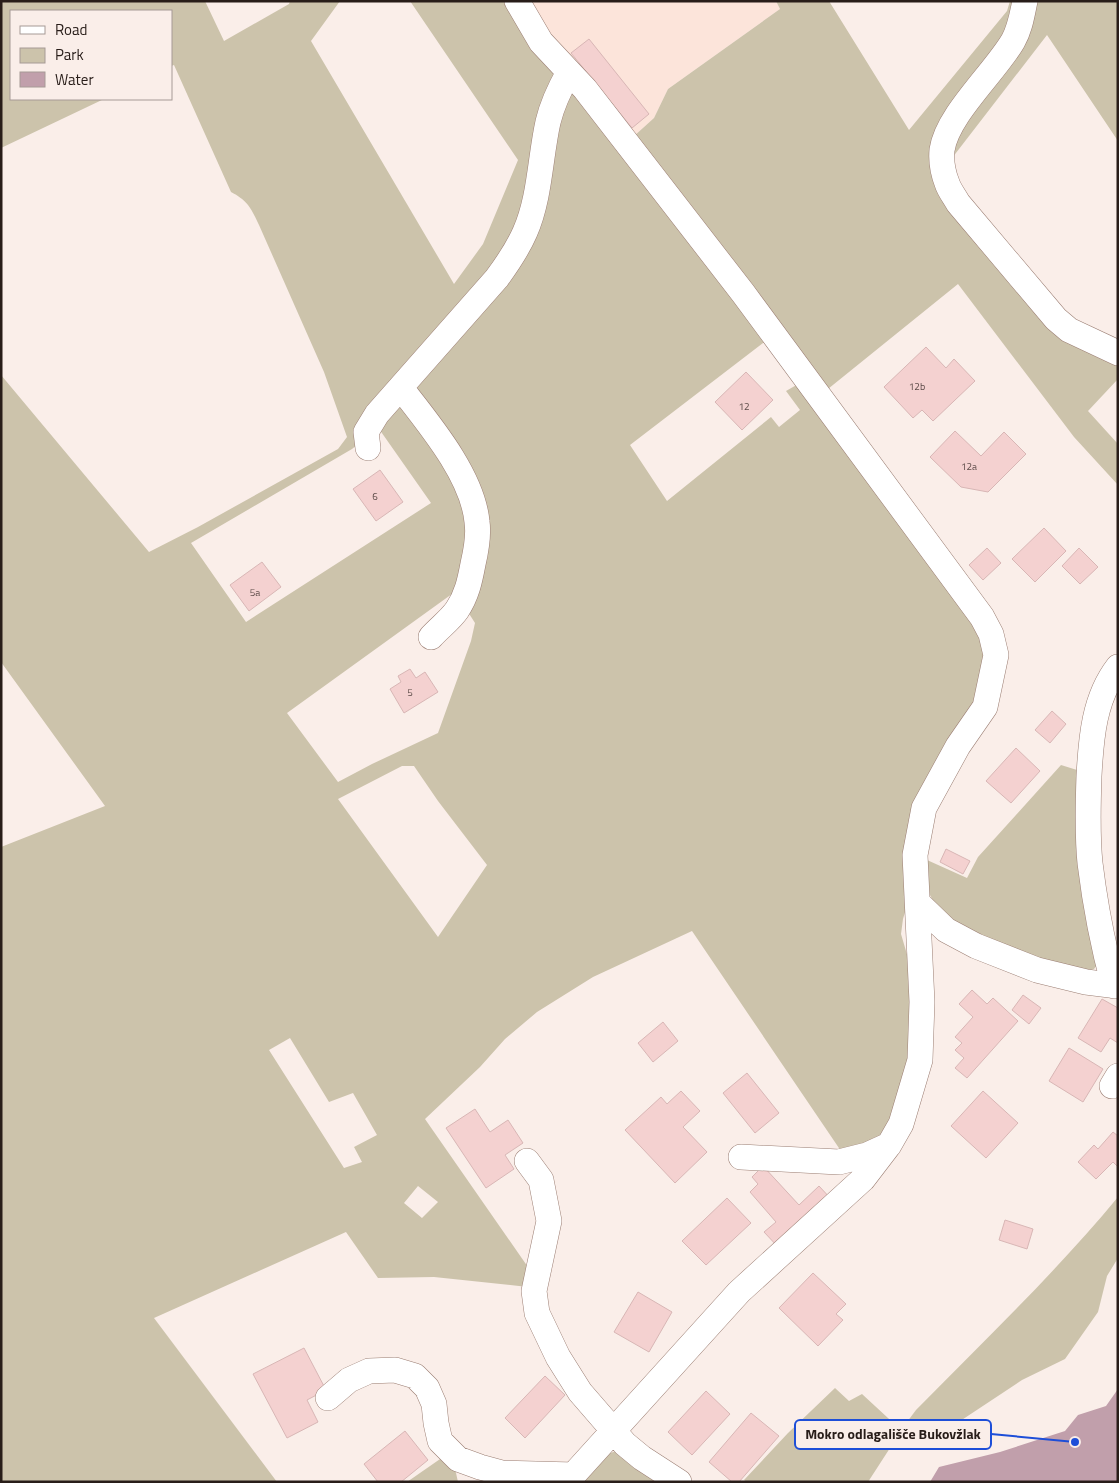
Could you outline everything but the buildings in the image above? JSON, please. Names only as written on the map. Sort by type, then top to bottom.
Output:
[{"type":"street","points":[[328,1398],[349,1380],[369,1371],[395,1370],[415,1376],[427,1388],[434,1404],[440,1441],[458,1459],[480,1468],[502,1473],[570,1478],[739,1292],[863,1179],[889,1145],[901,1124],[920,1060],[922,1002],[914,855],[924,808],[958,746],[985,707],[996,655],[991,634],[982,618],[743,292],[585,89],[542,42],[517,1]]},
{"type":"street","points":[[1025,1],[1020,27],[1013,42],[956,119],[946,136],[942,150],[942,166],[947,185],[958,203],[1056,319],[1077,334],[1118,353]]},
{"type":"street","points":[[368,448],[366,432],[377,414],[509,262],[525,231],[534,199],[548,120],[559,90],[569,72]]},
{"type":"street","points":[[401,388],[450,455],[471,493],[478,523],[468,590],[456,610],[431,637]]},
{"type":"street","points":[[918,903],[946,930],[976,946],[1036,970],[1086,982],[1116,986],[1104,948],[1090,863],[1088,815],[1091,746],[1098,703],[1111,676],[1118,667]]},
{"type":"street","points":[[741,1157],[839,1162],[866,1155],[889,1145]]},
{"type":"street","points":[[527,1161],[541,1180],[548,1221],[534,1291],[537,1313],[558,1357],[580,1392],[625,1444],[642,1458],[679,1482]]},
{"type":"shaded area","points":[[508,1],[776,1],[780,9],[668,89],[654,118],[633,137]]},
{"type":"green space","points":[[1,1],[205,1],[224,41],[289,4],[290,1],[340,1],[311,41],[454,284],[483,244],[518,160],[410,1],[508,1],[536,45],[557,73],[539,119],[530,200],[519,229],[505,257],[488,282],[371,411],[358,428],[357,445],[191,543],[246,622],[431,503],[377,426],[393,408],[407,403],[447,459],[464,490],[474,528],[463,586],[287,713],[338,782],[438,733],[471,641],[475,623],[468,612],[482,556],[483,519],[476,491],[419,396],[416,386],[421,372],[507,276],[532,233],[544,186],[554,120],[563,96],[571,89],[579,93],[767,340],[630,445],[667,501],[771,417],[779,427],[800,410],[786,391],[800,383],[978,627],[988,654],[976,708],[951,741],[939,763],[919,803],[905,842],[908,902],[901,934],[916,985],[919,1017],[915,1062],[900,1103],[885,1134],[862,1149],[843,1154],[692,931],[593,977],[537,1012],[505,1039],[480,1067],[425,1119],[530,1270],[528,1287],[434,1277],[378,1278],[346,1232],[154,1318],[277,1482],[1,1482],[1,847],[105,806],[1,662],[1,375],[149,552],[338,449],[347,437],[324,372],[256,219],[245,202],[231,192],[174,65],[172,66],[172,10],[10,10],[10,100],[102,100],[1,148]],"holes":[[[402,766],[414,766],[487,865],[438,937],[338,799]],[[290,1038],[329,1102],[353,1093],[377,1135],[354,1147],[362,1162],[344,1168],[269,1050]],[[418,1186],[438,1202],[422,1218],[404,1203]]]},
{"type":"green space","points":[[776,1],[829,1],[909,130],[1007,11],[1010,1],[1017,1],[1009,36],[953,112],[955,210],[1118,360],[1118,379],[1088,411],[1118,444],[1118,485],[1074,437],[958,284],[823,393],[633,137],[654,118],[668,89],[780,9]]},
{"type":"green space","points":[[1032,1],[1118,1],[1118,141],[1047,35],[949,162],[952,142]]},
{"type":"green space","points":[[1061,765],[1077,770],[1100,961],[1094,969],[1087,971],[1043,962],[951,922],[936,906],[925,886],[927,860],[967,878],[978,857]]},
{"type":"green space","points":[[1118,1197],[1118,1258],[1107,1276],[1098,1312],[1065,1359],[1022,1380],[933,1439],[909,1444],[901,1431],[868,1482],[747,1482],[744,1480],[788,1433],[835,1388],[849,1401],[862,1394],[901,1430],[916,1410],[1045,1279]]},
{"type":"green space","points":[[619,1450],[655,1482],[578,1482],[602,1456]]},
{"type":"green space","points":[[443,1457],[454,1464],[458,1482],[407,1482]]},
{"type":"water","points":[[1118,1389],[1118,1482],[930,1482],[939,1467],[1000,1452],[1065,1431],[1078,1415],[1106,1406]]},
{"type":"place","name":"Mokro odlagališče Bukovžlak","points":[[1075,1442]]}]
